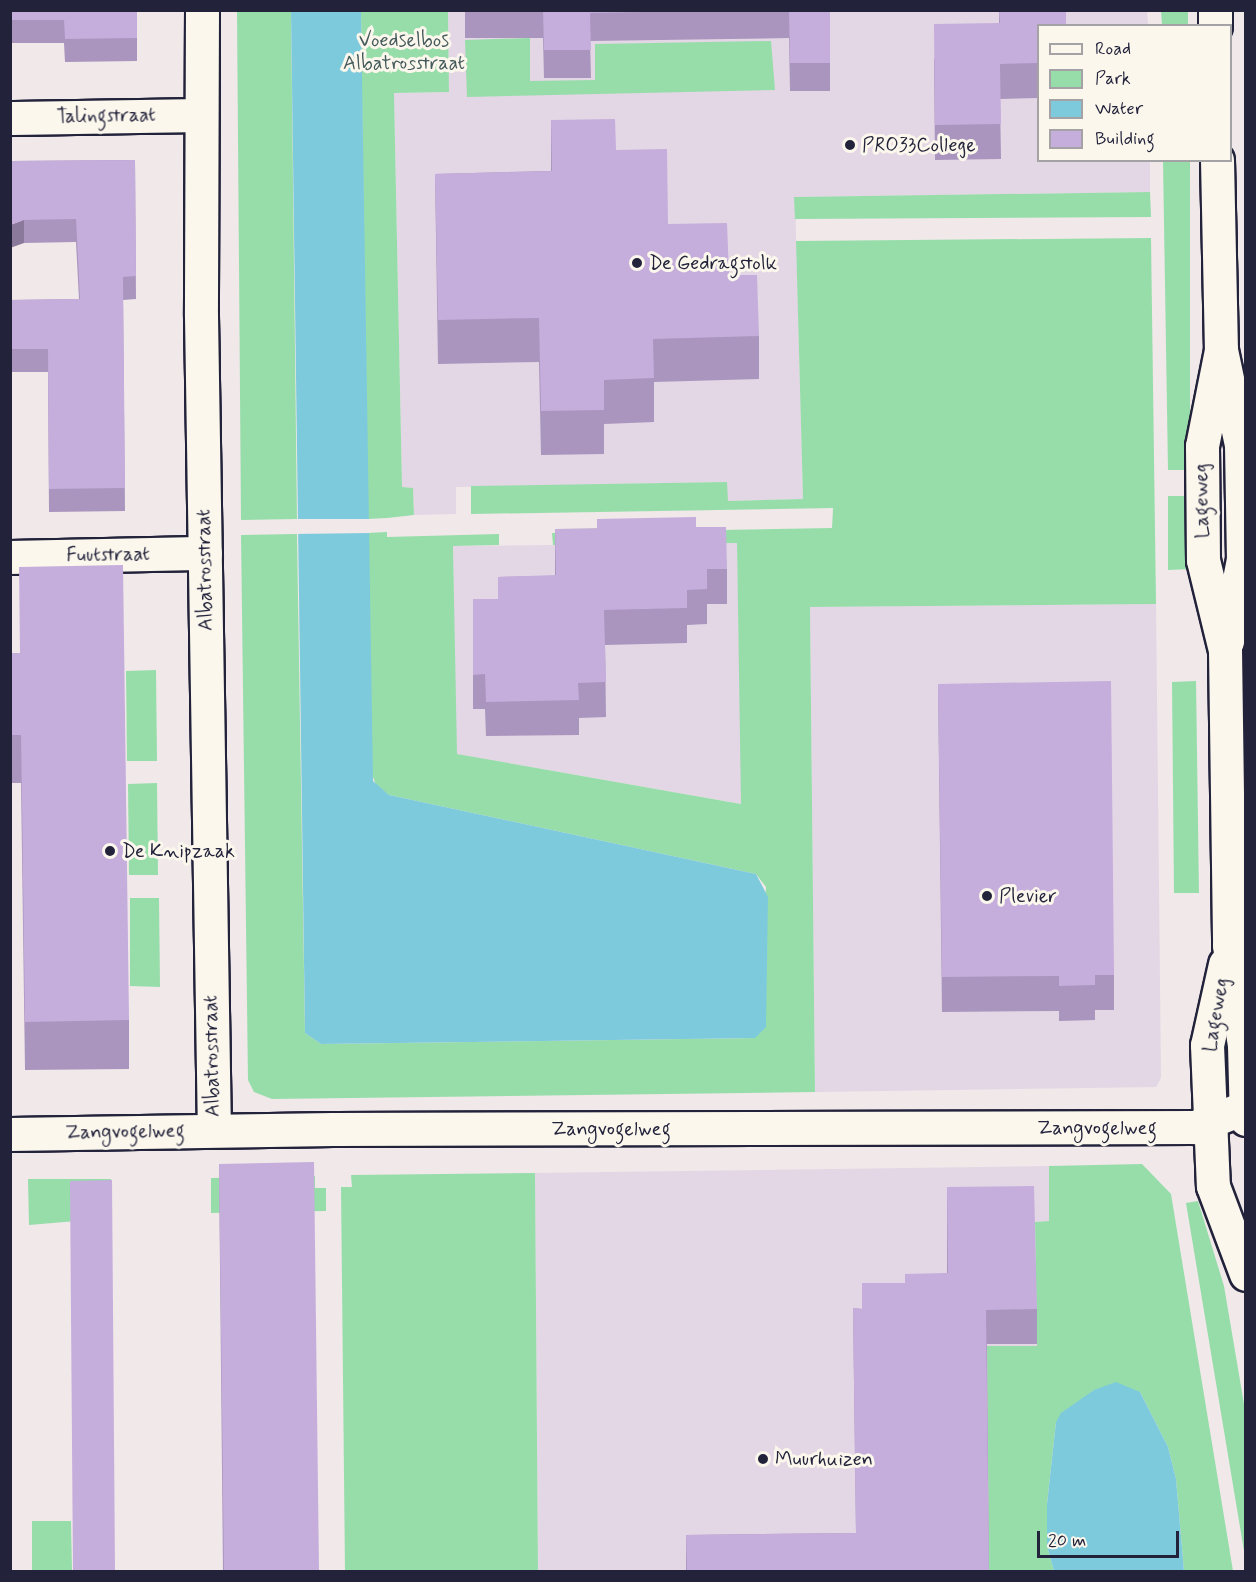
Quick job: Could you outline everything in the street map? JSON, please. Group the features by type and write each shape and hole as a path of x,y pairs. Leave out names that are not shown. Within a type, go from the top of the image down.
{"street":[{"name":"Albatrosstraat","path":"202,10 205,554 214,1130"},
{"name":"Talingstraat","path":"10,118 201,115"},
{"name":"Lageweg","path":"1209,1121 1245,1111 1244,1045 1229,945 1225,650 1244,559 1241,445 1221,350 1217,162"},
{"name":"Fuutstraat","path":"10,557 205,554"},
{"name":"Lageweg","path":"1229,945 1207,1045 1209,1121 1213,1186 1245,1274"},
{"name":"Zangvogelweg","path":"10,1134 214,1130 1166,1128 1195,1127 1209,1121"}],"shaded area":[{"path":"448,11 1147,11 1148,24 1037,24 1037,162 1150,162 1150,192 795,197 803,499 727,501 726,482 456,487 456,514 414,515 413,488 402,487 394,93 449,92"},
{"path":"737,543 742,804 456,754 453,546"},
{"name":"Plevier","path":"1156,604 1161,1078 1156,1087 815,1092 810,607"},
{"name":"Muurhuizen","path":"1049,1166 1049,1221 1035,1222 1037,1346 987,1346 989,1571 538,1571 535,1173"}],"green space":[{"path":"237,11 291,11 297,519 241,520"},
{"name":"Voedselbos Albatrosstraat","path":"361,11 448,11 449,92 394,93 402,487 413,488 414,515 367,519"},
{"path":"1161,11 1188,11 1188,24 1162,24"},
{"path":"530,38 530,81 595,80 595,44 771,41 775,90 467,97 465,40"},
{"path":"1163,162 1190,162 1190,470 1168,470"},
{"path":"1150,192 1151,217 795,219 794,197"},
{"path":"1151,238 1156,604 810,607 815,1092 272,1099 254,1092 248,1080 241,535 297,534 305,1033 321,1044 755,1038 766,887 756,874 389,795 376,785 370,769 367,533 387,532 387,537 499,534 499,545 453,546 457,754 741,804 737,543 553,545 552,533 832,528 833,508 471,514 471,486 727,482 728,501 803,499 796,241"},
{"path":"1168,496 1190,496 1191,569 1168,570"},
{"path":"156,670 157,761 127,761 126,671"},
{"path":"1196,681 1199,893 1174,893 1172,682"},
{"path":"157,783 158,875 129,875 128,784"},
{"path":"130,898 159,898 160,987 130,986"},
{"path":"1142,1164 1171,1194 1233,1571 1184,1571 1176,1479 1168,1447 1140,1392 1094,1390 1056,1422 1047,1504 1047,1546 1054,1571 989,1571 987,1346 1037,1346 1035,1222 1049,1221 1049,1166"},
{"path":"535,1173 538,1571 345,1571 341,1187 352,1187 351,1175"},
{"path":"315,1176 315,1188 326,1188 326,1211 211,1213 211,1178"},
{"path":"28,1179 111,1179 112,1218 29,1225"},
{"path":"1198,1201 1224,1286 1245,1410 1245,1557 1186,1203"},
{"path":"32,1521 71,1521 72,1571 32,1571"}],"water":[{"path":"291,11 361,11 373,781 389,795 756,874 768,897 766,1027 755,1038 321,1044 305,1033"},
{"path":"1116,1382 1140,1392 1168,1447 1176,1479 1184,1571 1054,1571 1047,1546 1047,1504 1056,1422 1061,1413 1094,1390"}],"pier":[{"path":"294,519 370,519 370,533 294,534"}],"building":[{"path":"10,10 137,10 137,38 65,39 64,20 10,20"},
{"path":"543,10 752,10 590,13 591,50 544,50"},
{"path":"789,10 830,10 830,63 790,63"},
{"path":"999,10 1066,10 1066,24 1037,24 1037,63 1000,64 1001,124 935,125 934,24 1000,23"},
{"path":"615,119 616,150 667,149 668,224 727,223 729,275 757,275 759,336 653,339 654,378 604,380 604,410 541,411 539,318 438,320 435,174 552,171 551,120"},
{"path":"135,160 136,276 123,277 125,488 49,489 48,349 10,349 10,300 80,299 76,219 24,220 10,225 10,161"},
{"path":"696,517 696,527 726,527 727,569 707,569 707,589 687,590 687,608 604,610 606,682 578,683 579,700 486,702 485,674 473,675 473,599 498,599 498,577 556,575 555,529 597,529 597,519"},
{"path":"123,565 129,1020 25,1022 21,735 10,735 10,653 20,653 19,567"},
{"path":"1111,681 1114,975 1095,975 1095,985 1059,986 1059,976 942,977 938,684"},
{"path":"314,1162 319,1572 224,1572 219,1164"},
{"path":"112,1180 115,1572 73,1572 70,1181"},
{"path":"1034,1186 1037,1309 986,1310 989,1572 687,1572 686,1535 856,1533 853,1308 862,1309 862,1283 905,1283 905,1274 948,1273 947,1187"}],"place":[{"name":"PRO33College","path":"850,145"},
{"name":"De Gedragstolk","path":"637,263"},
{"name":"De Knipzaak","path":"110,851"},
{"name":"Plevier","path":"987,896"},
{"name":"Muurhuizen","path":"763,1459"}]}
